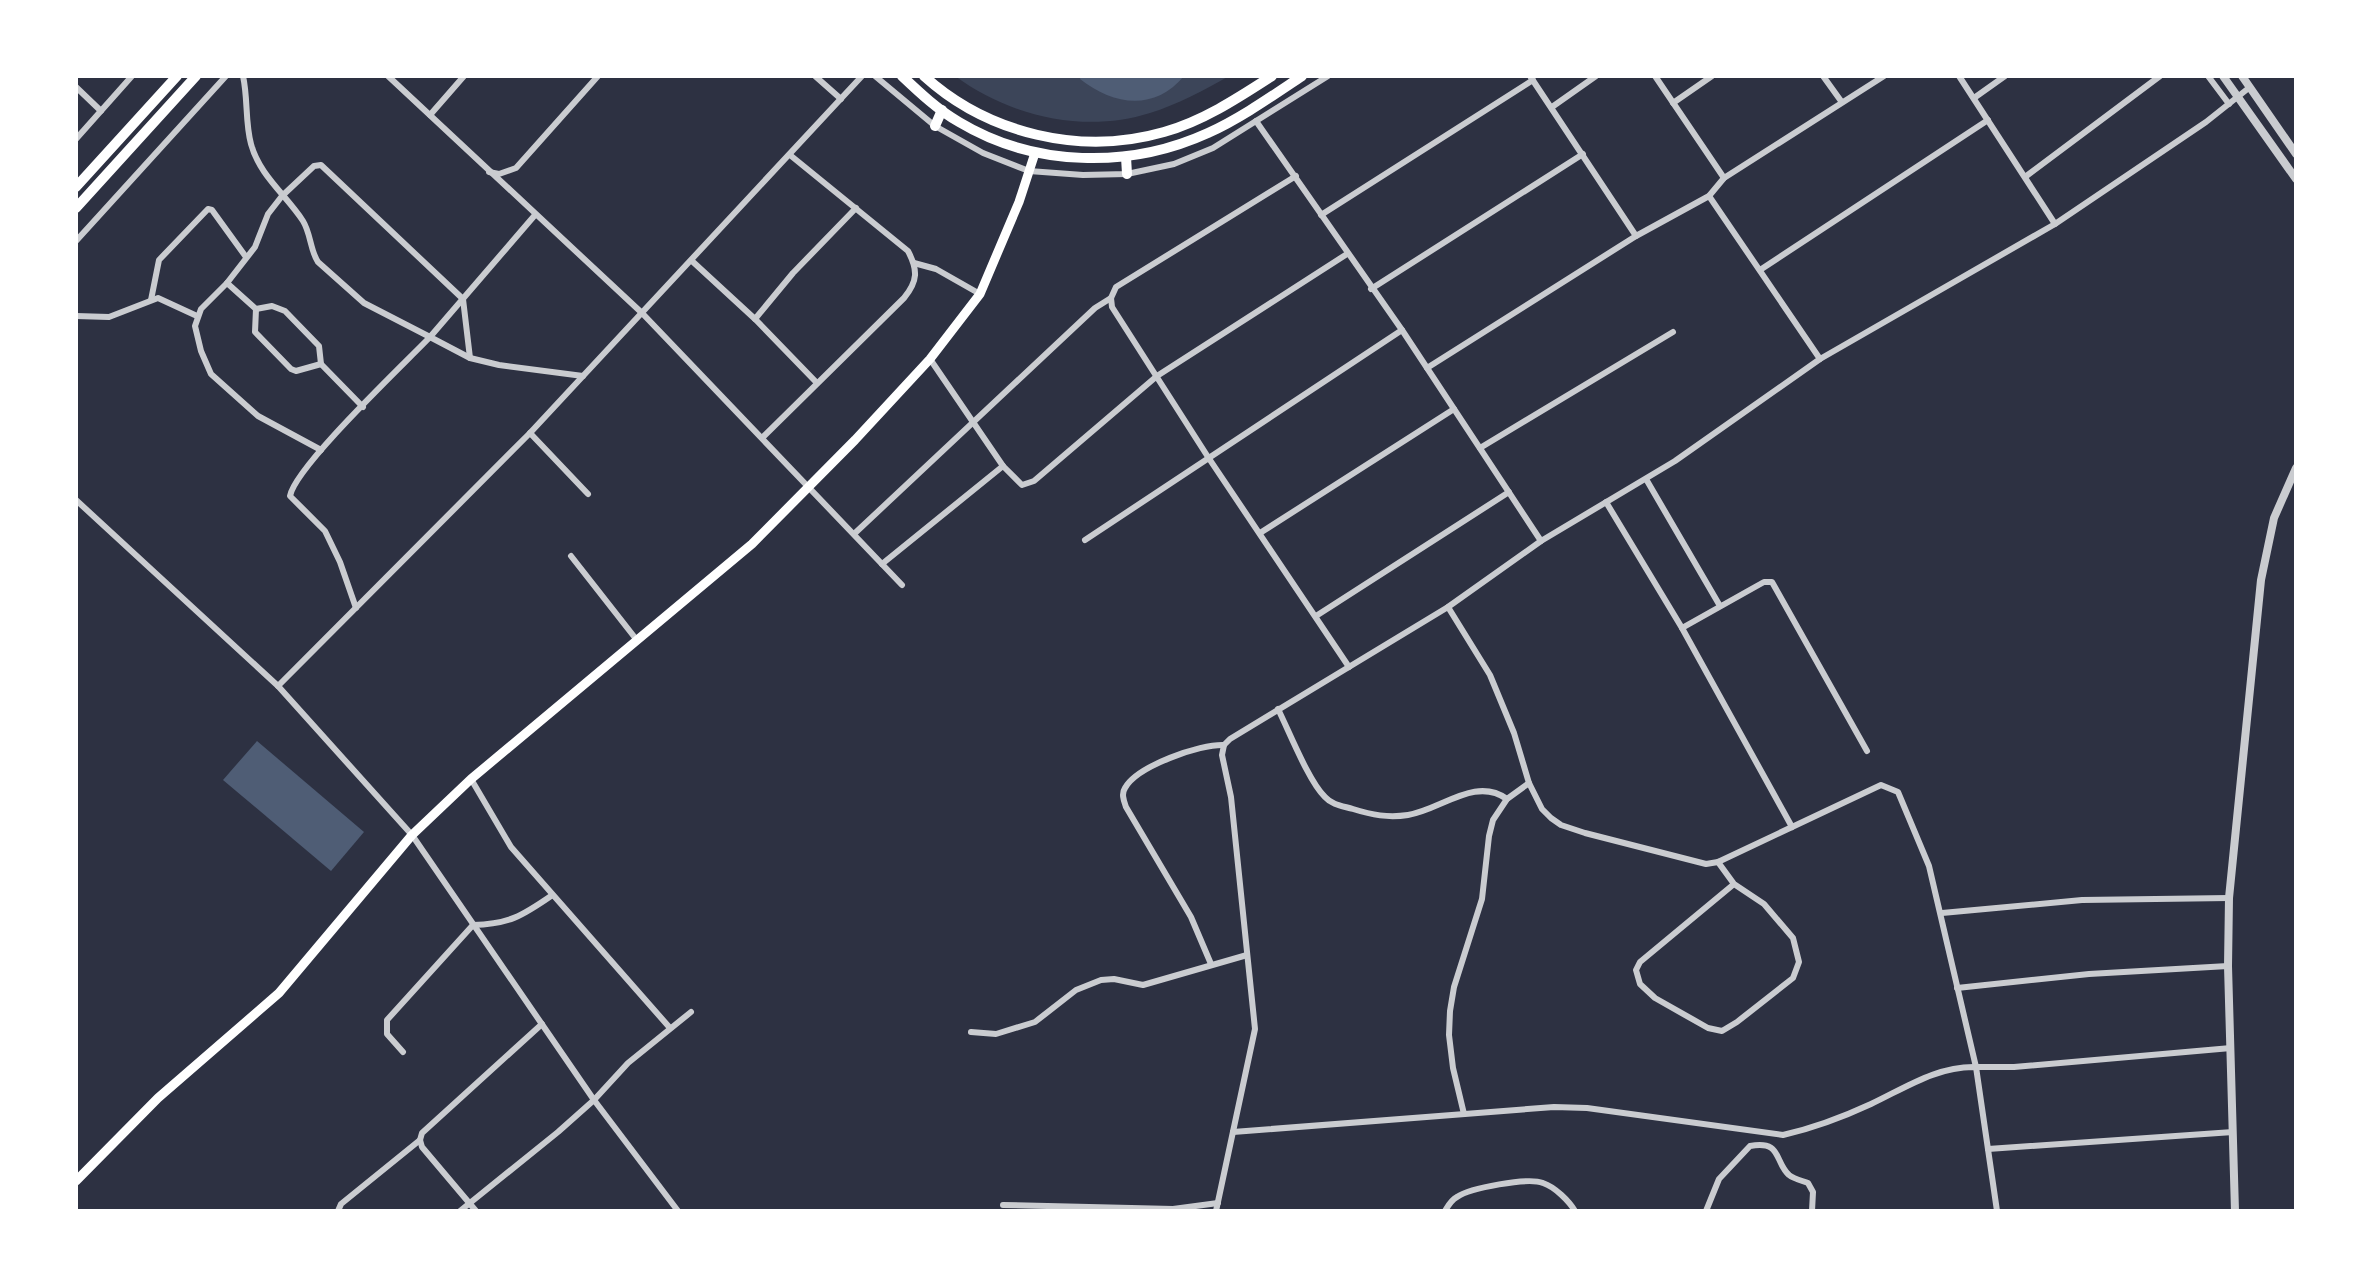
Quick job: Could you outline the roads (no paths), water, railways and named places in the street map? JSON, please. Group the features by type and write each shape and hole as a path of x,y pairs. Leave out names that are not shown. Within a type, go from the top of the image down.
{"main road":[{"path":"76,187 177,76"},
{"path":"76,208 196,76"},
{"path":"902,76 959,122 993,139 1035,153 1084,159 1126,157 1168,148 1209,133 1302,76"},
{"path":"924,76 967,109 999,123 1041,136 1083,142 1123,141 1164,132 1201,118 1272,76"},
{"path":"935,126 942,110"},
{"path":"76,1181 158,1098 279,993 412,835 471,779 752,544 930,359 980,294 1035,153"},
{"path":"1126,157 1127,174"}],"street":[{"path":"76,139 132,76"},
{"path":"76,241 226,76"},
{"path":"243,76 250,143 260,165 305,225 313,255 328,272 364,303 470,358 583,376"},
{"path":"388,76 483,168 642,313 902,585"},
{"path":"430,115 464,76"},
{"path":"483,168 499,174 516,168 598,76"},
{"path":"815,76 841,99"},
{"path":"278,686 530,433 862,76"},
{"path":"875,76 935,126 983,153 1029,171 1127,174 1174,164 1213,148 1328,76"},
{"path":"1552,107 1596,76"},
{"path":"1655,76 1724,178"},
{"path":"1673,103 1712,76"},
{"path":"1823,76 1841,101"},
{"path":"1427,368 1636,236 1709,196 1724,178 1884,76"},
{"path":"1959,76 2055,224"},
{"path":"1974,98 2005,76"},
{"path":"2025,177 2160,76"},
{"path":"2208,76 2229,104"},
{"path":"2223,76 2296,179"},
{"path":"2242,76 2296,154"},
{"path":"1321,215 1531,78 1636,236"},
{"path":"76,87 101,111"},
{"path":"1003,1205 1184,1210 1217,1207 1255,1029 1254,995 1231,797 1222,755 1224,745 1230,739 1448,607 1541,541 1675,461 1820,359 2055,224 2159,155 2250,87"},
{"path":"1760,270 1988,120"},
{"path":"1256,121 1402,330 1541,541"},
{"path":"1371,289 1583,154"},
{"path":"762,438 913,287 916,277 914,263 899,242 790,155"},
{"path":"321,450 258,416 211,374 196,336 197,316 255,247 263,223 282,196 314,166 321,165 463,299 470,358"},
{"path":"1296,176 1116,287 1111,298 1112,307 1208,457 1349,667"},
{"path":"1709,196 1820,359"},
{"path":"755,319 793,273 856,208"},
{"path":"151,300 159,260 208,209 212,210 246,257"},
{"path":"356,608 325,531 290,496 292,487 321,450 430,337 535,215"},
{"path":"930,359 1003,466 1022,485 1034,481 1157,376 1347,254"},
{"path":"692,261 755,319 817,383"},
{"path":"914,263 936,269 980,294"},
{"path":"227,283 256,309"},
{"path":"854,534 1095,308 1111,298"},
{"path":"76,316 109,317 151,300 164,299 197,316"},
{"path":"256,309 272,306 285,311 319,346 321,364 363,407"},
{"path":"256,309 255,332 291,369 296,371 321,364"},
{"path":"1085,540 1402,330"},
{"path":"1480,448 1673,332"},
{"path":"1260,533 1454,409"},
{"path":"530,433 588,494"},
{"path":"882,564 1003,466"},
{"path":"2235,1211 2229,898 2261,580 2274,518 2296,468"},
{"path":"1646,479 1720,606"},
{"path":"1316,616 1509,492"},
{"path":"76,500 278,686 412,835 594,1100 678,1211"},
{"path":"1606,502 1682,628 1792,827"},
{"path":"571,556 636,639"},
{"path":"1682,628 1764,582 1772,582 1867,751"},
{"path":"1448,607 1490,675 1514,733 1529,783 1542,809 1561,825 1696,863 1718,862 1881,785 1891,787 1903,799 1929,866 1942,913 1976,1067 1997,1211"},
{"path":"1278,709 1319,791 1333,804 1379,817 1393,817 1412,815 1483,790 1498,792 1507,799"},
{"path":"1211,964 1191,917 1126,807 1123,796 1125,787 1141,774 1188,749 1224,745"},
{"path":"471,779 511,847 670,1028"},
{"path":"1464,1114 1453,1068 1450,1011 1454,987 1482,899 1493,820 1507,799 1529,783"},
{"path":"1718,862 1734,884 1764,904 1793,938 1799,962 1793,978 1722,1031 1708,1028 1655,998 1640,984 1636,970 1640,962 1734,884"},
{"path":"403,1052 387,1034 387,1020 473,925 497,924 519,918 551,896"},
{"path":"1942,913 2082,900 2229,898"},
{"path":"971,1032 996,1034 1035,1022 1076,990 1101,980 1114,979 1143,985 1247,955"},
{"path":"1957,988 2089,974 2228,966"},
{"path":"460,1211 594,1100 628,1063 691,1012"},
{"path":"338,1211 341,1204 420,1140 428,1127 542,1024"},
{"path":"1233,1132 1554,1107 1587,1108 1783,1135 1811,1129 1927,1076 1964,1067 2014,1067 2231,1048"},
{"path":"1988,1149 2233,1132"},
{"path":"420,1140 427,1154 476,1211"},
{"path":"1706,1211 1725,1172 1755,1145 1764,1145 1776,1152 1790,1176 1808,1183 1813,1192 1812,1211"},
{"path":"1445,1211 1455,1198 1468,1191 1526,1181 1541,1181 1553,1188 1575,1211"}]}
